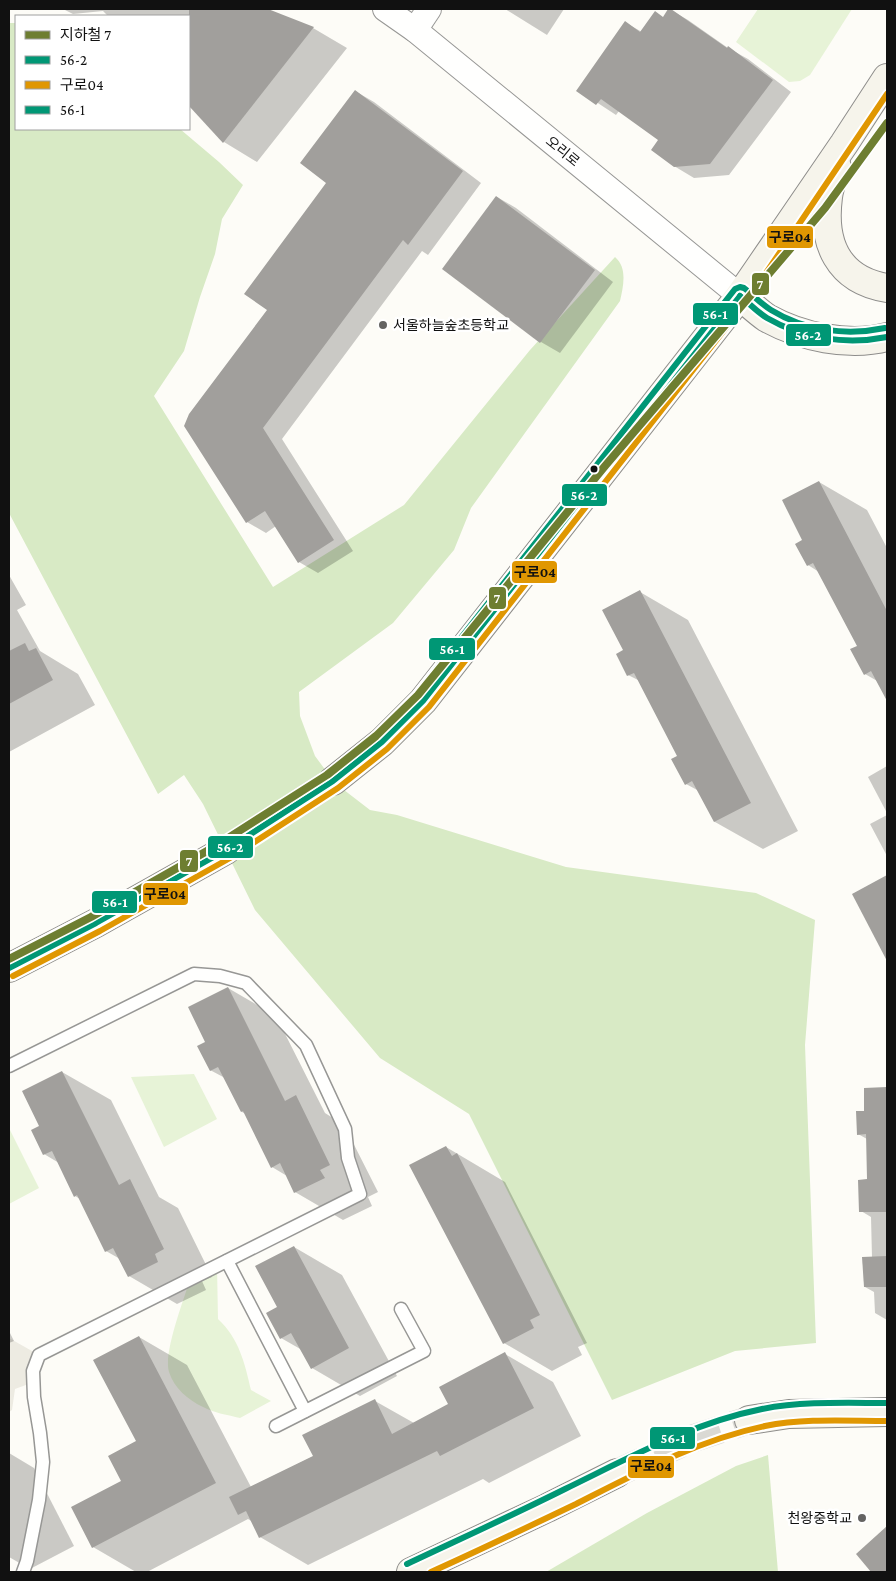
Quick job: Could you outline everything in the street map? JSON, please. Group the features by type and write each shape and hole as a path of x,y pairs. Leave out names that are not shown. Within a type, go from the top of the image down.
{"main road":[{"path":"333,781 382,742 423,701 740,296 887,78"},
{"path":"844,144 828,194 826,217 829,237 838,260 855,278 872,286 887,288"},
{"path":"740,296 766,317 790,329 821,338 851,340 887,336"},
{"path":"9,968 226,850"},
{"path":"749,1420 789,1414 887,1412"},
{"path":"411,1572 617,1473"}],"street":[{"name":"오리로","path":"385,9 415,30 740,296"},
{"path":"415,30 429,9"}],"lane":[{"path":"9,1066 194,974 220,976 246,983 306,1045 344,1129 348,1158 360,1194 39,1355 33,1371 34,1397 43,1462 39,1500 23,1572"},
{"path":"227,1261 305,1411"},
{"path":"276,1426 424,1351 401,1309"}],"green space":[{"path":"758,9 852,9 810,75 800,81 789,82 736,42"},
{"path":"9,23 15,23 15,130 181,130 243,185 222,219 215,254 184,351 154,396 273,587 404,505 530,350 615,257 619,261 624,278 620,301 471,508 454,550 393,623 299,692 300,716 315,756 335,783 370,810 397,815 566,867 756,893 815,920 805,1045 816,1343 735,1351 612,1400 469,1114 380,1058 255,910 203,804 184,775 158,794 9,513"},
{"path":"194,1074 217,1119 164,1147 131,1077"},
{"path":"9,1128 39,1188 9,1204"},
{"path":"217,1266 218,1319 236,1343 251,1390 271,1401 240,1418 212,1411 192,1401 174,1383 169,1372 168,1363 171,1340 190,1279"},
{"path":"768,1455 778,1572 546,1572 647,1513 736,1466"}],"shaded area":[{"path":"9,1338 39,1355 34,1382 15,1389 12,1410 9,1412"}],"building":[{"path":"189,9 268,9 314,27 223,143 190,107"},
{"path":"668,9 671,9 727,48 728,46 773,80 710,164 674,167 651,150 658,140 601,99 596,105 576,91 625,21 640,32 655,11 663,17"},
{"path":"355,90 463,171 408,245 403,240 263,428 334,540 298,563 265,511 246,523 184,426 189,414 267,310 244,294 326,183 300,163"},
{"path":"496,196 595,270 540,343 442,269"},
{"path":"819,481 887,611 887,701 871,671 864,675 850,649 857,646 813,563 807,566 795,544 802,540 782,500"},
{"path":"640,590 751,803 714,822 692,781 685,785 671,759 677,756 634,673 627,676 616,654 623,650 602,610"},
{"path":"25,643 29,651 36,648 53,680 9,704 9,651"},
{"path":"887,875 887,961 852,894"},
{"path":"228,987 285,1101 296,1095 330,1165 320,1170 325,1178 294,1193 280,1163 271,1168 243,1111 241,1112 218,1067 210,1071 197,1046 205,1042 188,1007"},
{"path":"62,1071 119,1185 130,1179 164,1249 155,1254 158,1262 128,1277 113,1248 105,1252 77,1195 74,1197 52,1151 43,1155 31,1130 39,1126 22,1091"},
{"path":"887,1087 887,1212 859,1212 858,1180 867,1179 866,1134 857,1135 856,1111 864,1111 864,1088"},
{"path":"446,1146 452,1156 457,1153 540,1315 530,1320 534,1328 503,1344 409,1165"},
{"path":"294,1246 349,1348 311,1369 291,1333 280,1339 266,1313 277,1307 255,1266"},
{"path":"887,1256 887,1287 864,1287 862,1257"},
{"path":"139,1336 216,1483 92,1548 71,1507 121,1481 108,1456 136,1441 93,1360"},
{"path":"505,1352 534,1408 440,1456 437,1451 259,1538 246,1511 238,1515 229,1497 313,1456 302,1435 375,1399 392,1434 448,1404 439,1387"},
{"path":"887,1526 887,1572 871,1572 856,1554"}],"tunnel":[{"path":"226,850 333,781"},
{"path":"617,1473 691,1439 749,1420"}],"metro line":[{"name":"7","path":"9,959 91,917 214,847 327,775 376,736 418,695 605,466 825,208 887,123"}],"transit line":[{"name":"구로04","path":"13,976 100,931 230,858 338,788 387,749 429,707 747,301 887,94"},
{"name":"56-1","path":"9,958 92,915 221,843 328,774 376,735 416,695 735,289 744,288 771,310 798,323 812,327 856,332 885,328"},
{"name":"56-2","path":"740,296 767,318 795,331 841,340 887,337"},
{"name":"56-2","path":"9,968 96,923 226,850 333,781 382,742 423,701 740,296"},
{"name":"56-1","path":"407,1564 637,1454 711,1423 736,1415 777,1406 824,1403 887,1403"},
{"name":"구로04","path":"431,1572 576,1504 645,1469 692,1449 740,1432 780,1423 826,1420 887,1421"}],"place":[{"name":"서울하늘숲초등학교","path":"383,325"},
{"name":"천왕중학교","path":"862,1518"}]}
